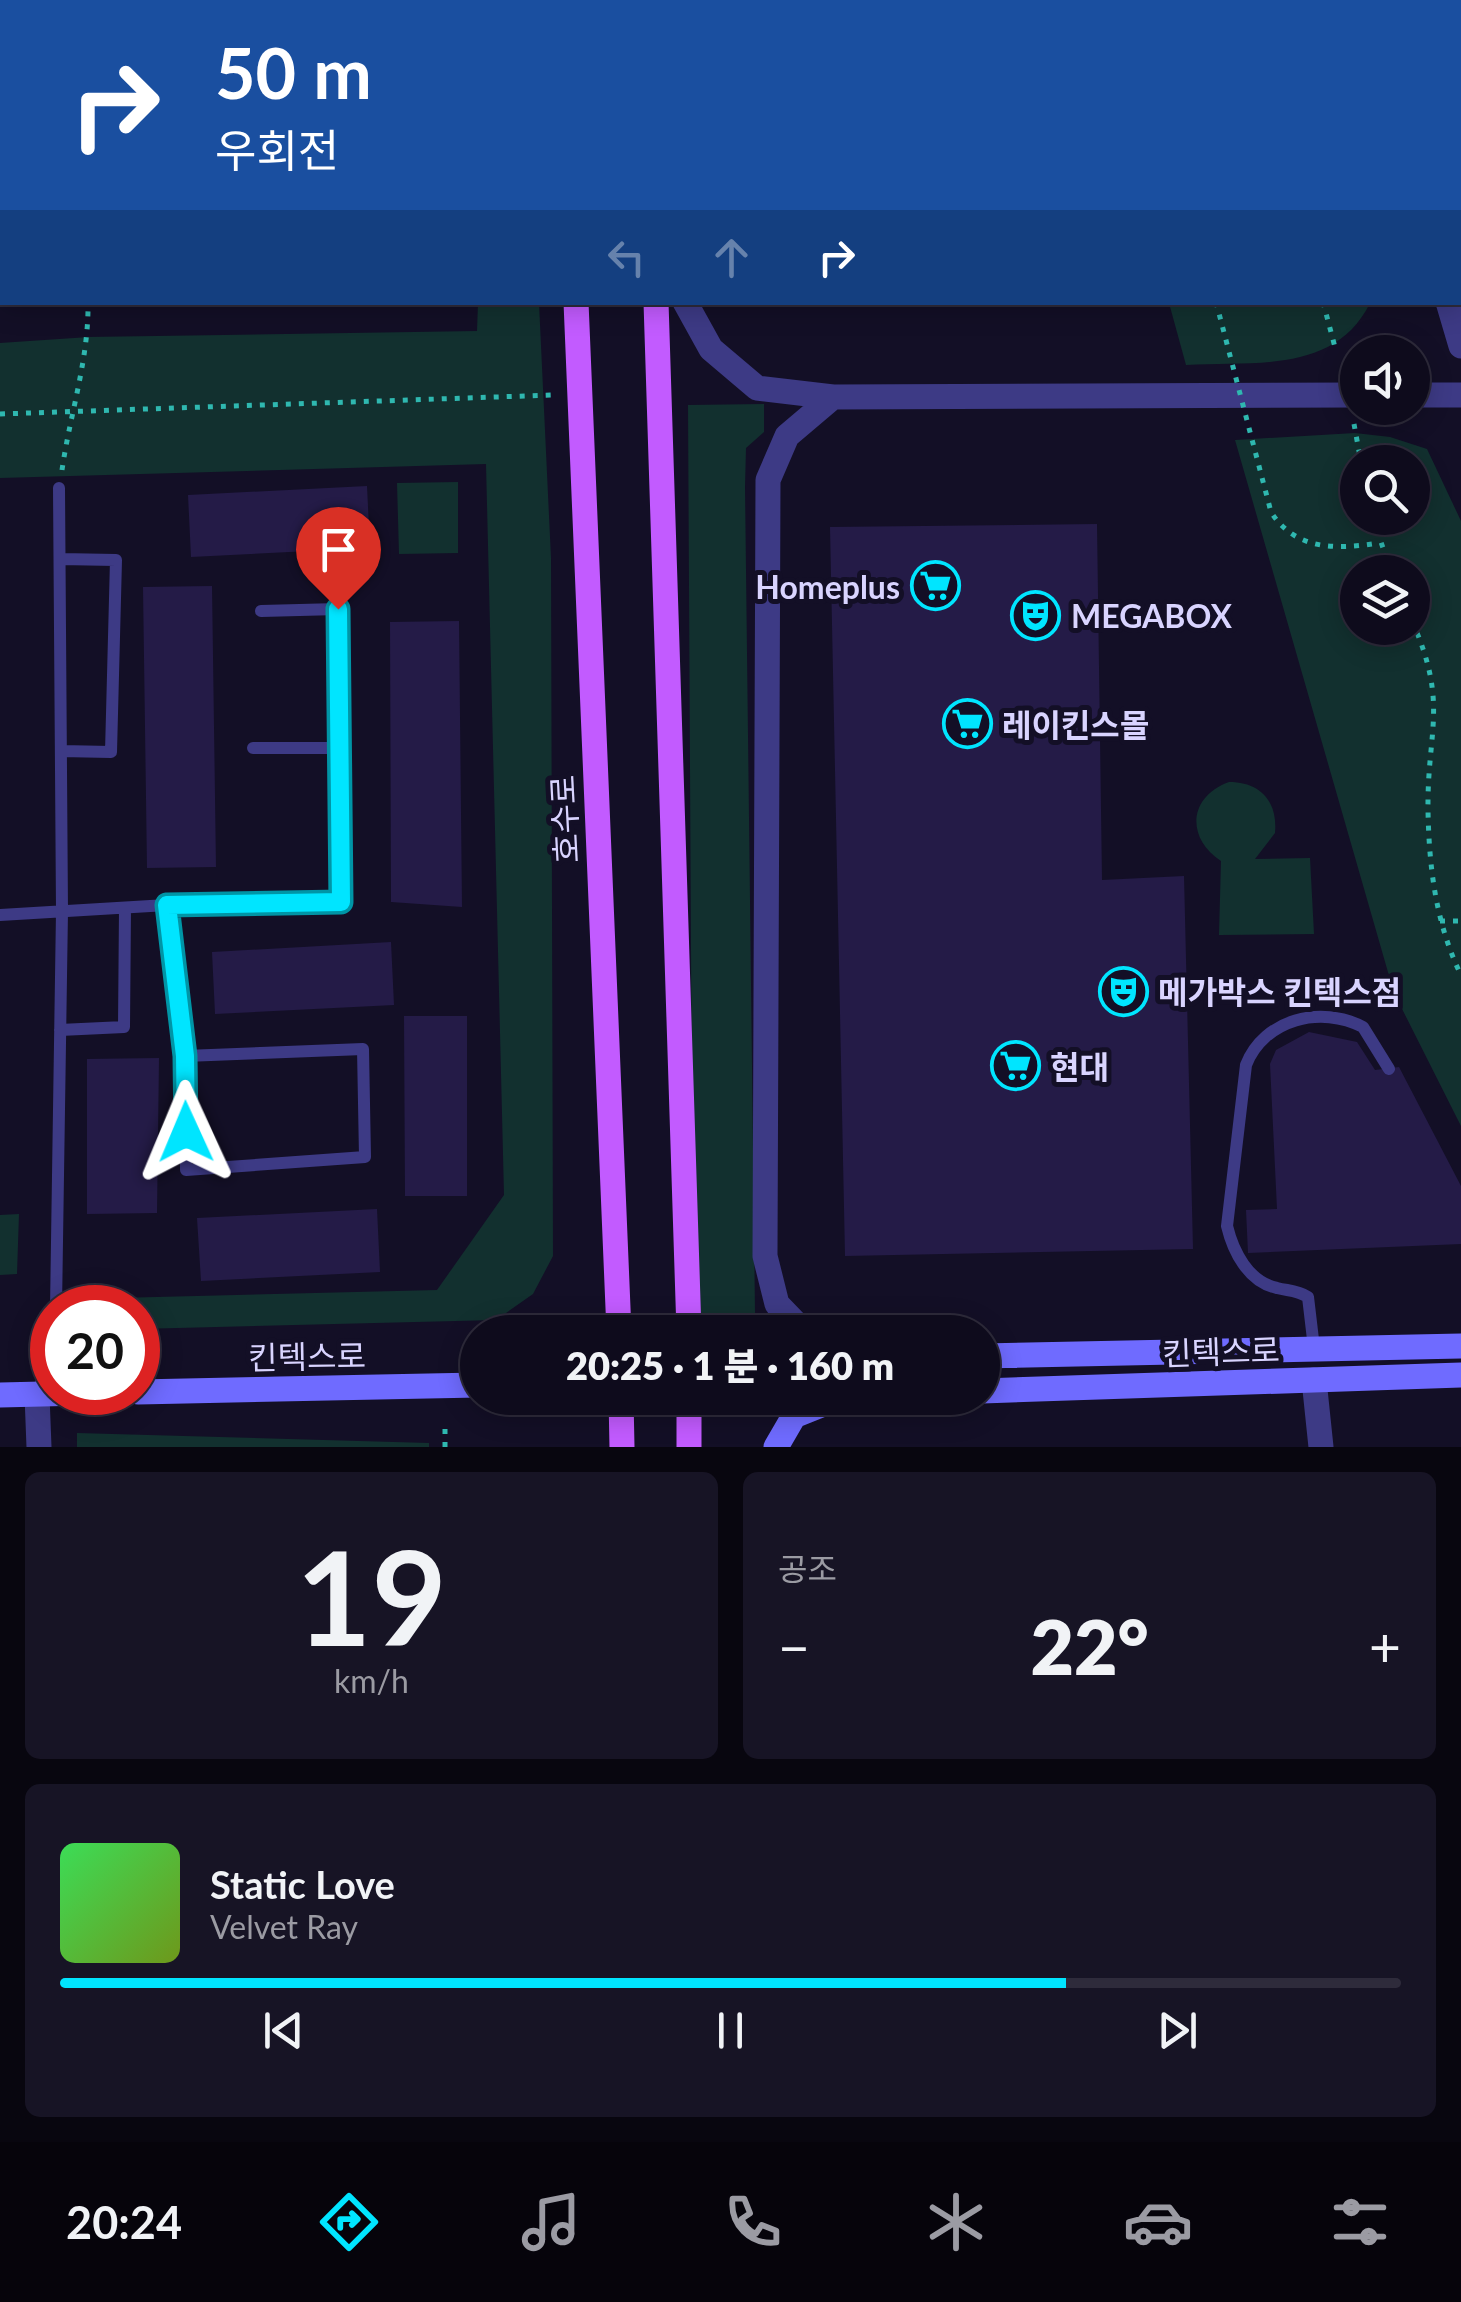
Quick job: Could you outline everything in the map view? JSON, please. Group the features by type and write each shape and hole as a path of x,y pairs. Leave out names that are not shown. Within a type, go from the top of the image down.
{"main road":[{"name":"호수로","path":"576,305 618,1315"},
{"path":"656,305 688,1315"},
{"name":"킨텍스로","path":"1000,1356 1461,1346"},
{"name":"킨텍스로","path":"1000,1390 1461,1375"},
{"name":"킨텍스로","path":"160,1392 460,1385"},
{"path":"0,1396 30,1395"},
{"path":"621,1415 622,1447"},
{"path":"689,1415 689,1447"},
{"path":"776,1447 796,1415"}],"street":[{"path":"687,305 711,349 757,388 833,397 1340,395"},
{"path":"1449,305 1461,346"},
{"path":"1430,395 1461,394"},
{"path":"788,1315 777,1304 766,1256 768,480 787,436 833,397"},
{"path":"1314,1380 1321,1447"},
{"path":"37,1415 38,1447"}],"lane":[{"path":"56,1285 62,912 59,488"},
{"path":"60,559 116,560 112,752 61,751"},
{"path":"0,915 167,905 341,902 338,609 261,611"},
{"path":"253,748 339,748"},
{"path":"167,905 185,1056 186,1170 365,1157 363,1049 185,1056"},
{"path":"60,1030 124,1026 124,908"},
{"path":"1314,1348 1308,1298 1299,1291 1261,1282 1244,1265 1230,1239 1227,1226 1246,1065 1270,1030 1303,1018 1331,1018 1363,1027 1389,1068"}],"path":[{"path":"59,488 70,411 89,337 88,305"},
{"path":"1217,305 1271,512 1281,528 1292,539 1316,543 1356,547 1378,543"},
{"path":"1324,305 1336,351"},
{"path":"0,414 558,395"},
{"path":"1376,535 1383,555"},
{"path":"1423,645 1430,661 1436,710 1428,808 1440,921 1461,976"},
{"path":"1440,921 1461,921"},
{"path":"445,1447 446,1428"}],"green space":[{"path":"478,305 539,305 551,558 553,1256 533,1294 503,1315 460,1315 460,1321 160,1328 160,1297 437,1290 504,1195 486,464 0,478 0,343 89,337 477,331"},
{"path":"1170,305 1369,305 1355,326 1336,342 1314,353 1265,362 1186,365"},
{"path":"764,404 764,432 746,448 745,487 755,1313 693,1313 688,405"},
{"path":"1355,433 1415,445 1340,445 1340,535 1430,535 1430,455 1461,521 1461,1126 1394,993 1235,440"},
{"path":"458,482 458,553 399,554 397,483"},
{"path":"1229,782 1250,785 1270,803 1275,833 1255,859 1310,858 1314,934 1219,935 1221,861 1202,841 1196,819 1206,797"},
{"path":"19,1214 17,1274 0,1275 0,1215"},
{"path":"77,1433 429,1443 429,1447 77,1447"}],"building":[{"path":"367,486 370,548 191,557 188,495"},
{"path":"1097,524 1102,880 1184,876 1193,1249 845,1256 830,527"},
{"path":"212,586 216,867 147,868 143,587"},
{"path":"459,621 462,907 391,902 390,622"},
{"path":"391,942 394,1005 215,1014 212,952"},
{"path":"404,1016 467,1016 467,1196 405,1196"},
{"path":"1309,1032 1357,1042 1375,1070 1399,1067 1461,1186 1461,1244 1248,1253 1246,1210 1277,1209 1270,1064 1276,1050"},
{"path":"159,1058 157,1213 87,1214 87,1059"},
{"path":"377,1209 380,1272 201,1281 197,1218"}],"place":[{"name":"Homeplus","path":"935,586"},
{"name":"MEGABOX","path":"1036,615"},
{"name":"레이킨스몰","path":"967,724"},
{"name":"메가박스 킨텍스점","path":"1123,991"},
{"name":"현대","path":"1015,1066"}],"route":[{"path":"186,1132 185,1056 167,905 341,902 338,609"}]}
